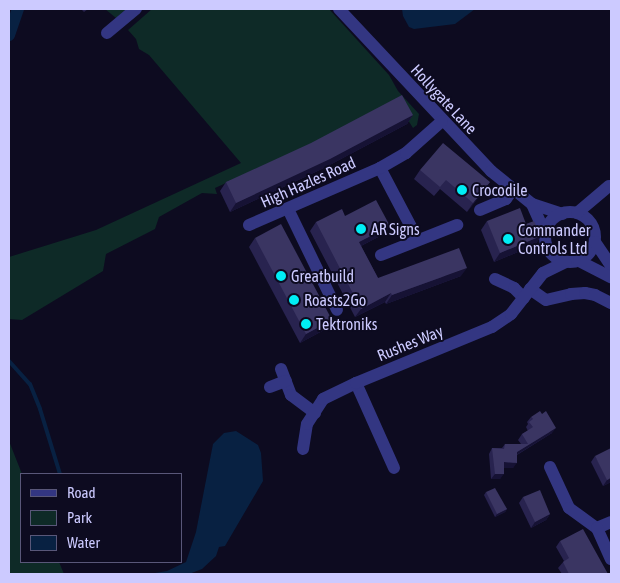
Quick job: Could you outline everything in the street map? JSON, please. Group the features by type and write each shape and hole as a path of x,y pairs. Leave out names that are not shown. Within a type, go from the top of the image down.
{"street":[{"path":"107,33 136,9"},
{"name":"Hollygate Lane","path":"339,9 442,121 491,171 532,204 562,214 577,213"},
{"name":"High Hazles Road","path":"248,225 380,168 406,153 442,121"},
{"name":"High Hazles Road","path":"380,168 418,240"},
{"path":"480,210 506,199 513,189"},
{"path":"592,226 605,190 577,213 586,218 592,226 595,242 611,266"},
{"name":"Hollygate Lane","path":"532,204 545,233 548,249"},
{"path":"288,209 337,310"},
{"path":"545,233 551,221 562,214"},
{"path":"381,255 457,225"},
{"path":"543,273 589,253 595,242"},
{"path":"548,249 554,257 572,261 611,277"},
{"path":"543,273 548,249"},
{"name":"Rushes Way","path":"303,449 307,424 323,399 356,383 492,327 512,314 543,273"},
{"path":"495,279 527,294 546,300 571,294 585,294 595,295 611,304"},
{"path":"270,387 284,375 291,395 315,413"},
{"path":"356,383 394,468"},
{"path":"550,467 569,508 597,528 611,559"},
{"path":"597,528 611,522"}],"green space":[{"path":"105,9 127,9 116,18"},
{"path":"152,9 329,9 389,75 398,91 419,114 417,125 413,128 396,101 301,149 215,188 217,194 202,193 159,217 155,229 106,254 103,271 22,320 9,319 9,257 96,230 241,163 149,55 139,49 136,39 128,30"},
{"path":"9,441 22,473 20,473 20,563 59,563 64,574 9,574"}],"water":[{"path":"402,9 475,9 455,24 414,29 409,27 403,16"},
{"path":"236,431 258,445 261,453 263,481 225,546 219,547 216,556 202,569 189,574 149,574 167,571 186,562 196,532 213,444 224,433"}],"building":[{"path":"402,95 413,115 330,159 236,203 226,182 311,143"},
{"path":"443,143 490,182 473,203 446,180 440,187 420,170"},
{"path":"376,200 390,226 359,242 378,278 459,248 467,268 392,295 391,293 361,309 316,222 342,209 345,216"},
{"name":"Commander Controls Ltd","path":"520,208 526,224 534,221 541,236 500,253 487,221"},
{"path":"281,224 332,320 306,334 255,238"},
{"path":"540,411 542,414 546,411 556,428 517,452 517,463 504,462 504,474 495,474 492,448 504,449 505,444 528,444 522,434 533,427 529,422 533,419 531,417"},
{"path":"611,448 611,478 607,480 595,456"},
{"path":"495,488 507,509 497,514 486,492"},
{"path":"540,490 550,514 535,522 523,497"},
{"path":"583,529 608,574 569,574 563,562 569,558 560,541"}],"waterway":[{"path":"9,35 18,9"},
{"path":"9,361 30,384 40,409 60,473"}],"place":[{"name":"Crocodile","path":"462,190"},
{"name":"AR Signs","path":"361,229"},
{"name":"Commander Controls Ltd","path":"508,239"},
{"name":"Greatbuild","path":"281,276"},
{"name":"Roasts2Go","path":"294,300"},
{"name":"Tektroniks","path":"306,324"}]}
